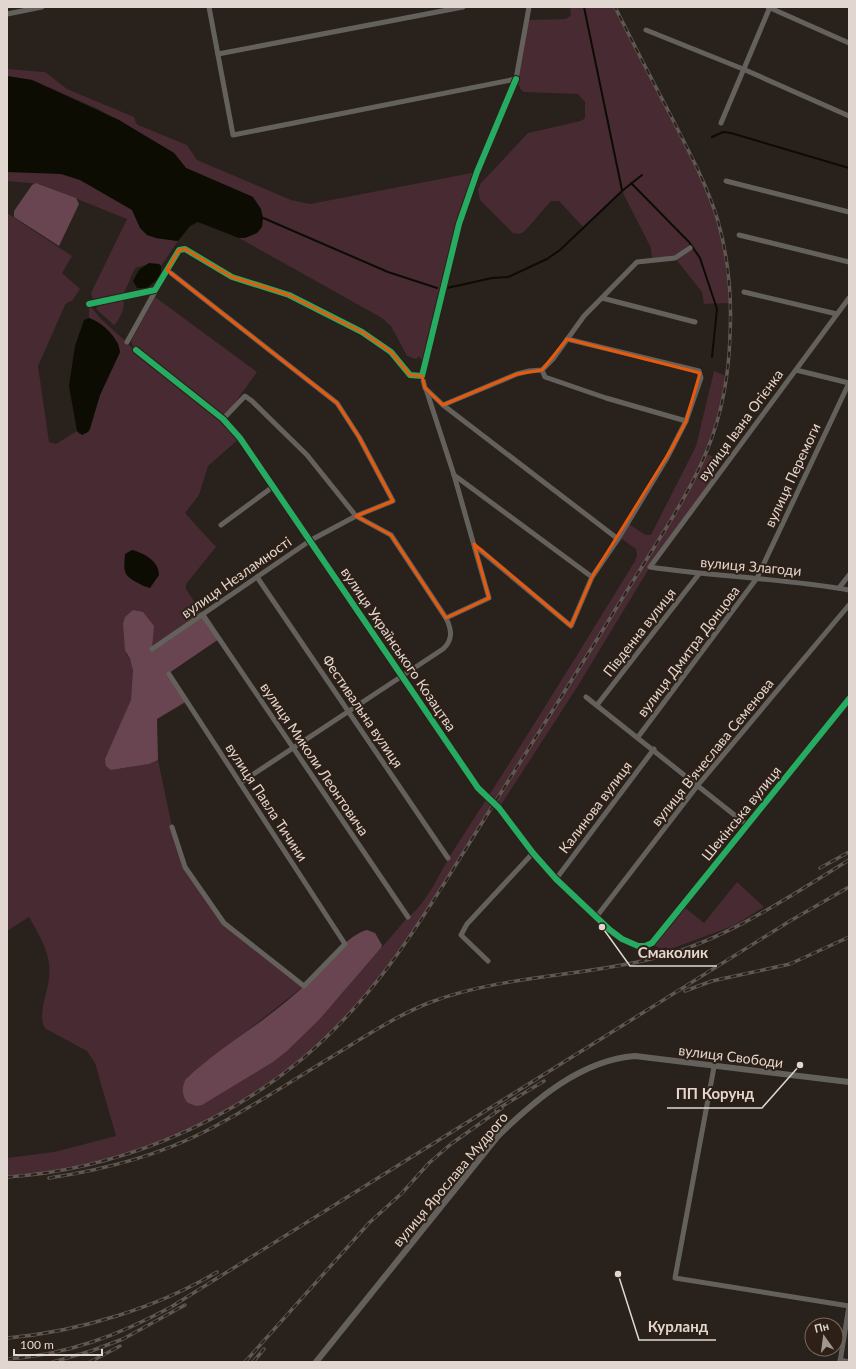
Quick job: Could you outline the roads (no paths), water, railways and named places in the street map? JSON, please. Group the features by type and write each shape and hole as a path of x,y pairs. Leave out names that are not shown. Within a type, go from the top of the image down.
{"street":[{"path":"7,14 42,7"},
{"path":"209,7 233,135 516,79"},
{"path":"218,54 462,7"},
{"path":"446,618 489,598 454,475 422,376 459,224 477,172 516,79 523,48 529,7"},
{"path":"721,123 769,7 849,43"},
{"path":"646,30 849,116"},
{"path":"726,181 849,212"},
{"path":"740,234 849,262"},
{"path":"443,405 518,374 542,370 553,359 584,316 637,262 675,258 690,248"},
{"path":"127,342 179,250 185,249 232,276 289,295 362,332 391,352 410,375 422,376"},
{"name":"вулиця Незламності","path":"152,649 311,540 356,516 393,502 360,437 337,403 167,270"},
{"path":"90,304 150,292 158,287"},
{"path":"744,292 837,314"},
{"path":"602,298 695,322"},
{"name":"вулиця Івана Огієнка","path":"650,568 849,298"},
{"path":"475,548 480,550 571,626 592,577 618,539 686,421 700,378 699,371 567,339"},
{"name":"вулиця Українського Козацтва","path":"136,350 223,419 240,438 311,540 478,788 499,808 533,853 556,879 622,939 638,946 645,946 652,943"},
{"path":"542,370 545,376 606,398 686,421"},
{"path":"796,370 849,383"},
{"name":"вулиця Перемоги","path":"757,578 849,383"},
{"path":"425,388 443,405 618,539"},
{"path":"223,419 244,396 252,400 307,455 356,516 391,535 446,618 451,632 448,644 240,783"},
{"path":"454,475 592,577"},
{"path":"221,525 274,486"},
{"name":"вулиця Злагоди","path":"650,568 699,574 757,578 849,590"},
{"name":"Південна вулиця","path":"597,705 699,574"},
{"path":"839,588 849,575"},
{"name":"Фестивальна вулиця","path":"257,577 448,858"},
{"name":"вулиця Дмитра Донцова","path":"638,738 757,578"},
{"name":"вулиця В'ячеслава Семенова","path":"596,916 698,785 849,605"},
{"name":"вулиця Миколи Леонтовича","path":"203,615 408,917"},
{"name":"вулиця Павла Тичини","path":"169,674 345,944 304,986 224,923 186,867 172,828"},
{"path":"586,697 747,825"},
{"name":"Шекінська вулиця","path":"652,943 849,698"},
{"name":"Калинова вулиця","path":"556,879 654,750"},
{"path":"488,962 462,935 467,924 533,853"},
{"name":"вулиця Свободи","path":"635,1056 714,1067 849,1082"},
{"name":"вулиця Ярослава Мудрого","path":"316,1362 498,1136 520,1115 566,1080 619,1057 635,1056"},
{"path":"714,1067 675,1278 849,1306 840,1361 849,1362"}],"waterway":[{"path":"584,7 622,190"},
{"path":"712,137 723,132 731,133 849,168"},
{"path":"447,288 492,278 508,277 547,259 560,250 622,191 642,175"},
{"path":"631,183 689,242 700,258 717,309 712,357"},
{"path":"261,217 388,272 437,288"}],"railway":[{"path":"7,1177 47,1173 86,1165 125,1155 164,1141 201,1124 236,1105 270,1083 302,1059 328,1035 374,984 395,958 414,930 578,671 679,506 695,477 713,435 721,407 726,378 729,349 730,307 724,249 714,207 703,180 615,7"},
{"path":"820,868 849,852"},
{"path":"49,1178 108,1167 167,1149 185,1141 220,1124 251,1106 391,1021 431,1002 486,986 627,964 655,958 681,950 731,929 779,903 849,860"},
{"path":"7,1359 51,1353 92,1342 112,1335 171,1307 790,921 849,887"},
{"path":"685,991 712,981 790,964 849,937"},
{"path":"496,1110 544,1081"},
{"path":"245,1362 369,1223 402,1193 429,1163 451,1144 502,1108"},
{"path":"7,1338 61,1330 116,1316 169,1297 217,1272"},
{"path":"53,1362 91,1351 123,1339 185,1305"},
{"path":"90,1362 120,1346"},
{"path":"253,1362 264,1349"}],"place":[{"name":"Смаколик","path":"602,927"},
{"name":"ПП Корунд","path":"800,1065"},
{"name":"Курланд","path":"618,1274"}]}
